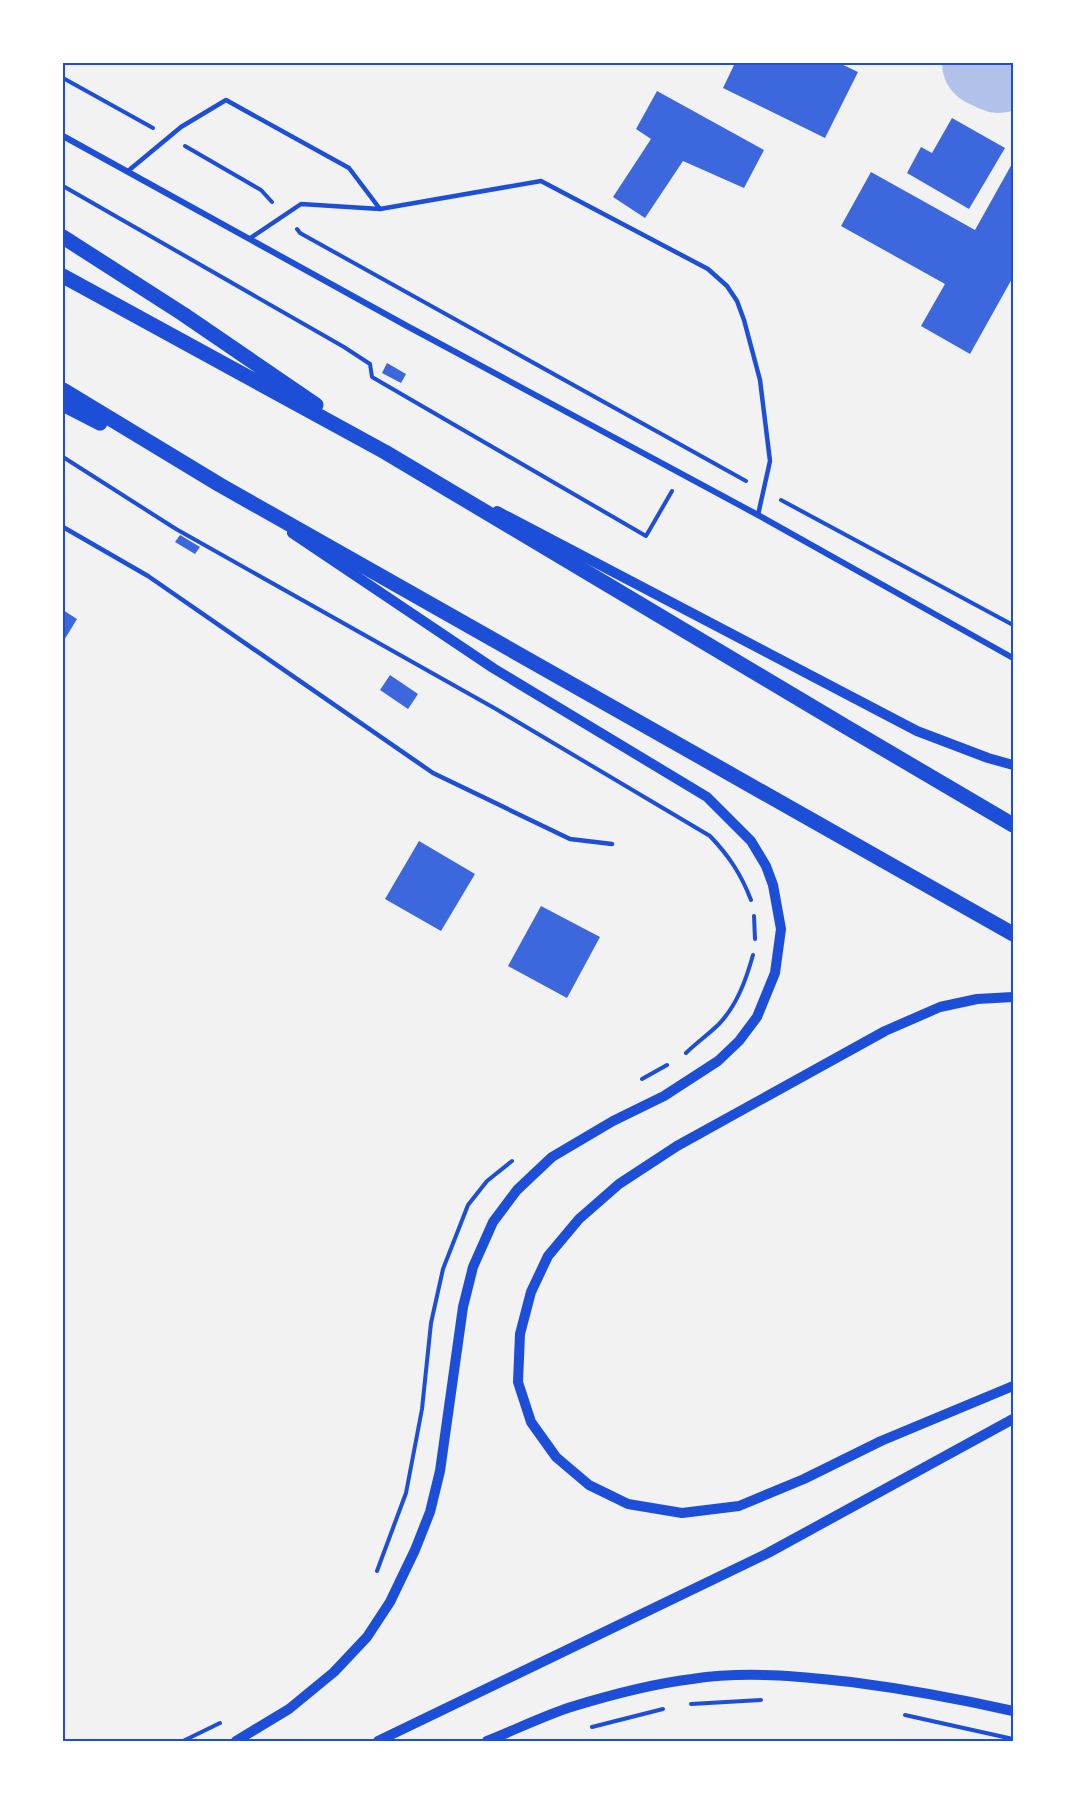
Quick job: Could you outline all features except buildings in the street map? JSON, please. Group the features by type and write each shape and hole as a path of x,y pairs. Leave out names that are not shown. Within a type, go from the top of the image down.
{"main road":[{"path":"63,237 183,314 385,452"},
{"path":"63,276 385,452 1013,825"},
{"path":"63,390 220,485 1013,934"},
{"path":"63,404 220,485"}],"street":[{"path":"63,136 758,515 1013,658"},
{"path":"385,452 917,731 1013,765"},
{"path":"220,485 493,668 707,797 751,840 766,866 773,885 781,929 775,973 757,1017 739,1041 718,1061 664,1096 613,1121 552,1157 517,1190 493,1222 473,1267 463,1307 440,1471 430,1512 390,1602 367,1637 334,1672 289,1709 236,1741"},
{"path":"1013,997 977,999 940,1007 885,1031 677,1146 619,1184 579,1219 548,1256 531,1292 520,1334 518,1382 531,1422 556,1457 589,1485 628,1504 682,1513 739,1506 804,1479 880,1441 1013,1386"},
{"path":"378,1741 768,1553 1013,1419"},
{"path":"487,1741 570,1707 625,1692 691,1679 727,1675 762,1674 807,1677 899,1688 1013,1711"}],"lane":[{"path":"128,171 182,127 226,100 349,168 380,209"},
{"path":"249,239 301,204 380,209 541,181 708,269 727,286 737,301 760,381 770,461 758,515"},
{"path":"63,527 148,576 433,773 570,838 612,844"}],"path":[{"path":"63,78 261,190 300,232 693,453 1013,625"},
{"path":"63,186 344,347 370,364 372,377 646,536 693,453"},
{"path":"63,457 176,529 496,709 710,836 739,871 752,904"},
{"path":"679,1058 717,1026 735,1003 748,971 755,945 753,915"},
{"path":"638,1082 673,1062"},
{"path":"374,1578 406,1493 422,1409 431,1323 442,1269 468,1205 487,1181 516,1157"},
{"path":"690,1704 768,1700"},
{"path":"586,1728 667,1708"},
{"path":"902,1714 1013,1739"},
{"path":"183,1741 221,1723"}],"taxiway":[{"path":"986,63 999,69 1001,63"}]}
